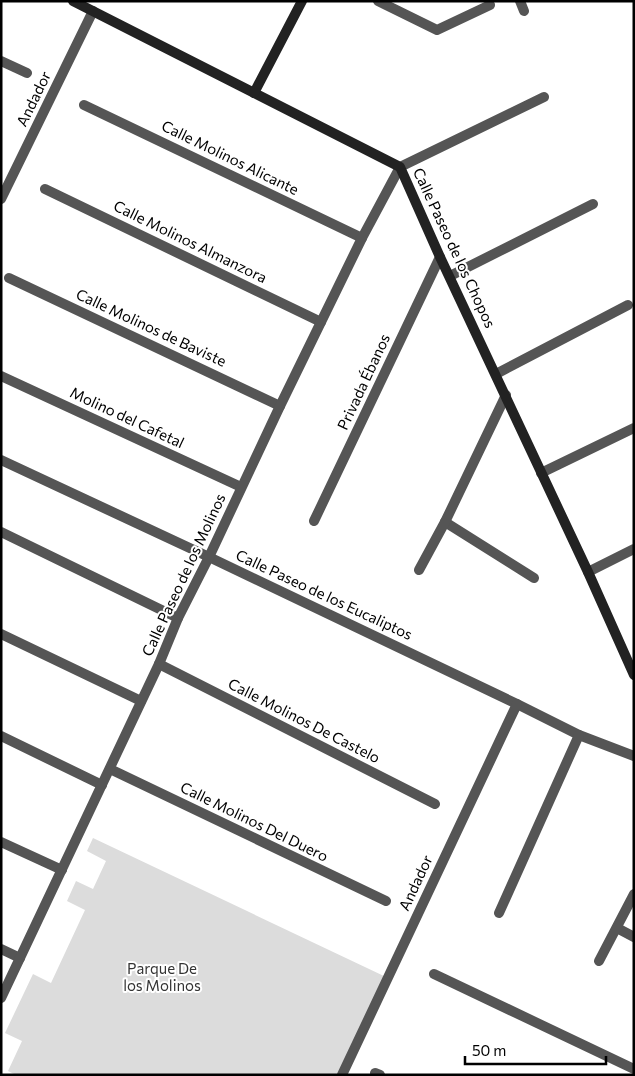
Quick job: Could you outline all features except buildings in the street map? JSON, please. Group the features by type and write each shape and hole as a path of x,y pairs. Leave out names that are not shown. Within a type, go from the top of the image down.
{"main road":[{"name":"Calle Paseo de los Chopos","path":"73,1 400,167 634,675"},
{"path":"254,93 302,1"}],"street":[{"path":"378,1 437,30 490,5"},
{"name":"Andador","path":"1,199 93,11"},
{"path":"1,61 27,73"},
{"path":"400,167 544,97"},
{"name":"Calle Molinos Alicante","path":"84,105 362,238"},
{"name":"Calle Paseo de los Molinos","path":"1,998 159,664 178,618 362,238 400,167"},
{"name":"Calle Molinos Almanzora","path":"45,189 321,322"},
{"path":"450,276 593,204"},
{"name":"Privada Ébanos","path":"314,521 440,257"},
{"name":"Calle Molinos de Baviste","path":"9,278 280,406"},
{"path":"496,374 628,305"},
{"name":"Molino del Cafetal","path":"1,376 241,487"},
{"path":"419,570 445,522 506,395"},
{"path":"541,473 634,428"},
{"name":"Calle Paseo de los Eucaliptos","path":"1,460 209,557 578,735 634,756"},
{"path":"445,522 534,578"},
{"path":"1,532 178,618"},
{"path":"588,572 634,549"},
{"path":"1,634 141,701"},
{"name":"Calle Molinos De Castelo","path":"159,664 436,804"},
{"name":"Andador","path":"342,1075 517,704"},
{"path":"498,913 578,735"},
{"path":"1,736 102,785"},
{"name":"Calle Molinos Del Duero","path":"110,769 386,901"},
{"path":"1,842 62,870"},
{"path":"599,961 634,894"},
{"path":"617,928 634,937"},
{"path":"1,950 20,958"},
{"path":"434,974 634,1070"}],"green space":[{"name":"Parque De los Molinos","path":"93,838 386,977 341,1075 16,1075 8,1071 22,1041 5,1033 33,974 51,983 85,910 67,901 76,881 93,889 106,861 87,851"}]}
